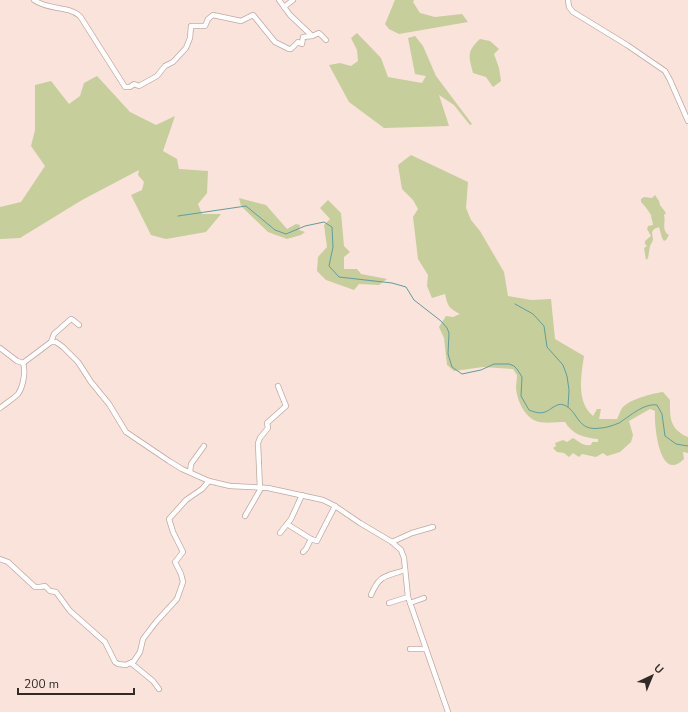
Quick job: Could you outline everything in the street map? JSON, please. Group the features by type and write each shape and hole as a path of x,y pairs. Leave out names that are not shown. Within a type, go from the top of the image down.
{"street":[{"path":"34,0 52,8 72,10 80,16 125,87 130,87 134,84 139,86 157,76 166,66 173,62 187,46 190,38 191,26 205,26 208,19 213,15 242,21 253,15 275,42 289,50 298,42 302,44 304,37 312,36 318,32 326,40"},
{"path":"279,0 290,15 312,36"},
{"path":"284,7 293,0"},
{"path":"568,0 569,7 573,12 627,45 665,71 688,121"},
{"path":"23,363 51,342 54,334 71,319 79,326"},
{"path":"51,342 56,342 63,347 78,362 91,382 109,404 126,432 169,461 209,481 235,487 260,487 323,500 392,542 403,554 408,597 448,712"},
{"path":"0,348 23,363"},
{"path":"0,408 15,397 19,391 24,371 23,363"},
{"path":"245,516 259,494 259,440 268,428 267,423 286,406 278,386"},
{"path":"190,472 191,464 204,446"},
{"path":"0,559 8,562 35,587 45,586 50,591 56,592 70,611 105,642 116,663 124,665 131,663 140,652 143,639 177,599 183,584 181,574 175,562 183,552 172,532 169,519 186,500 202,489 209,481"},
{"path":"280,533 294,514 302,495"},
{"path":"288,524 311,539 317,540 335,506"},
{"path":"392,542 412,533 433,527"},
{"path":"302,552 306,549 311,539"},
{"path":"371,595 376,583 381,578 405,570"},
{"path":"389,603 408,597"},
{"path":"410,603 424,598"},
{"path":"410,649 426,649"},
{"path":"131,663 153,681 159,689"}],"green space":[{"path":"395,0 414,0 413,2 420,13 435,17 462,14 468,22 399,34 389,29 385,24"},
{"path":"357,33 381,58 388,77 422,83 426,76 415,74 408,38 415,36 423,46 436,76 472,124 470,125 454,105 439,95 449,126 384,128 349,102 329,65 340,63 351,66 358,61 357,50 351,38"},
{"path":"480,39 490,41 499,49 494,54 499,68 501,81 493,87 486,77 473,73 470,62 472,47"},
{"path":"97,76 130,112 156,125 175,116 163,151 177,159 179,169 208,171 207,193 198,204 202,214 221,214 206,232 166,239 151,235 131,195 142,190 144,182 138,175 139,170 82,200 20,238 0,239 0,207 21,202 45,166 31,146 35,130 35,85 51,81 69,104 80,96 84,83"},
{"path":"411,155 468,182 466,208 471,220 480,231 504,272 508,296 531,300 551,299 555,339 584,356 581,380 582,396 584,403 593,416 597,409 601,409 599,419 617,419 622,408 626,404 642,397 663,392 670,400 670,412 674,426 682,434 688,437 688,453 683,452 684,459 676,465 669,464 664,458 657,438 655,411 650,409 629,421 633,435 631,442 620,452 607,456 603,453 596,457 582,454 579,457 573,453 569,457 564,453 557,452 553,448 556,446 555,443 563,440 567,442 573,438 583,444 591,445 592,442 598,442 598,439 579,435 571,430 565,422 550,423 532,419 525,412 518,398 516,388 517,375 513,369 483,367 454,371 447,365 444,338 439,327 446,316 453,317 460,314 450,307 445,294 432,298 427,286 428,275 418,259 413,217 418,209 413,200 402,189 398,165"},
{"path":"655,195 666,213 664,215 664,229 669,235 664,241 659,227 654,229 652,232 653,240 650,246 648,258 646,260 644,248 647,246 645,241 651,236 647,229 648,226 653,224 651,215 641,202 641,199 644,197 652,198"},
{"path":"239,198 266,205 287,229 296,224 300,225 299,230 305,232 301,235 287,239 268,232 241,206"},
{"path":"328,200 341,213 344,246 350,252 344,257 344,269 357,269 361,274 387,279 379,285 359,284 354,290 326,280 317,271 318,257 327,247 324,225 330,219 320,208"}],"waterway":[{"path":"178,216 246,206 275,230 286,234 305,226 324,222 332,227 333,247 329,266 339,277 392,283 406,287 414,300 441,321 447,328 449,333 448,354 452,367 462,374 481,370 494,364 509,364 514,366 522,377 521,396 529,410 543,413 556,405 561,404 569,408 582,424 593,428 605,428 615,425 642,408 657,405 662,414 665,436 676,444 688,446"},
{"path":"515,304 533,314 544,326 547,347 563,365 567,376 569,390 568,407"}]}
